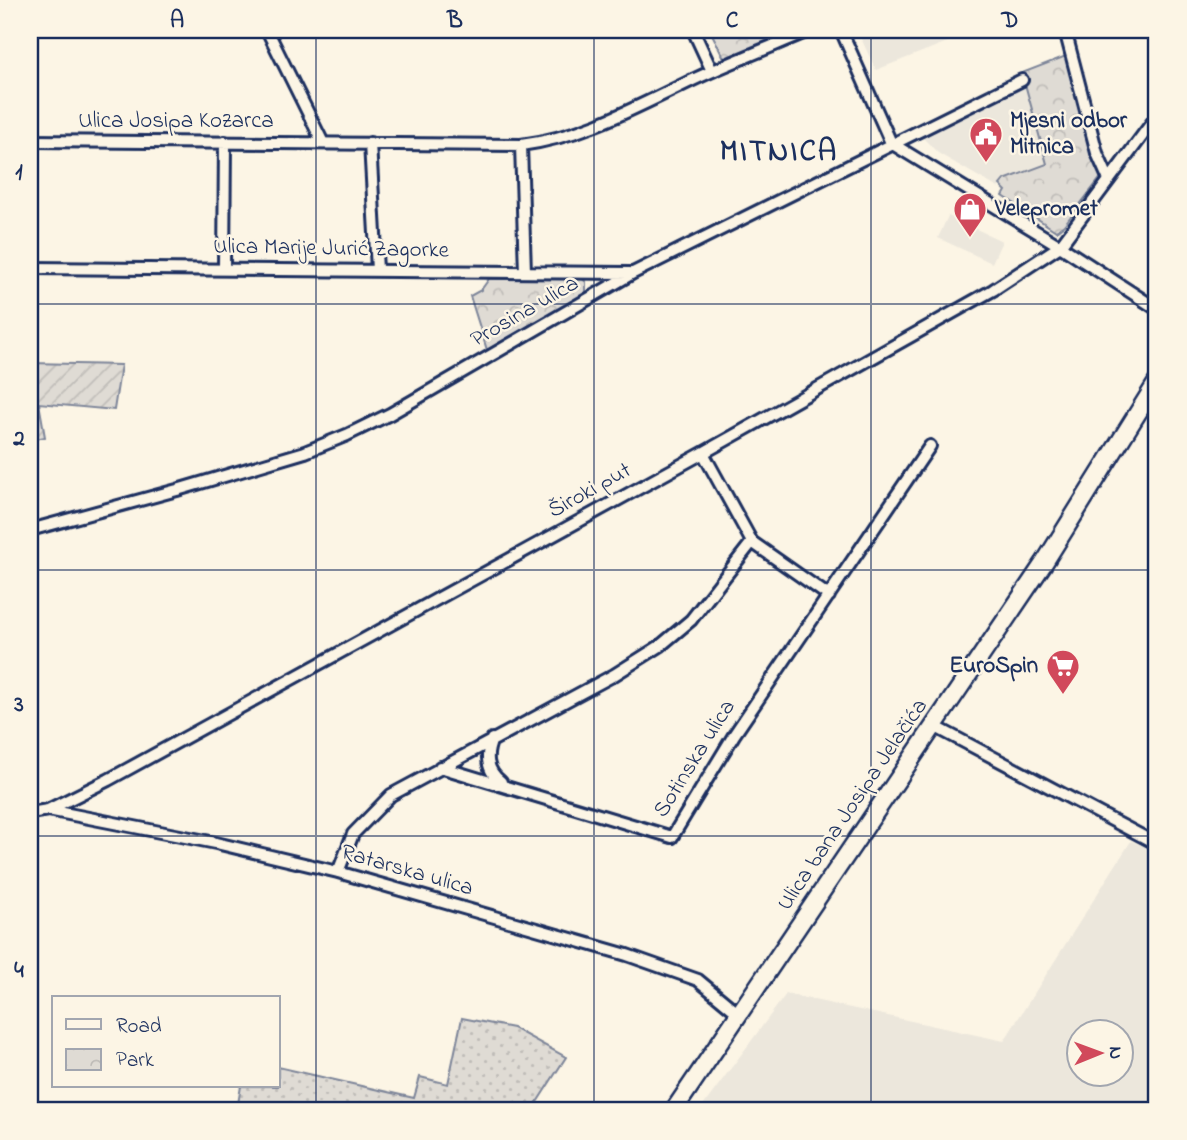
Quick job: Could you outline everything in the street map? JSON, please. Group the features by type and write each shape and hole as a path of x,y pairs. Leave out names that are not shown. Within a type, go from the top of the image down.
{"main road":[{"name":"Ulica bana Josipa Jelačića","path":"674,1110 1044,563 1157,382"}],"street":[{"name":"Ulica Josipa Kozarca","path":"267,30 323,143"},
{"path":"693,30 712,71"},
{"name":"Ulica Josipa Kozarca","path":"30,141 521,145 553,141 597,125 712,71 811,30"},
{"path":"841,30 891,143 1157,309"},
{"path":"1065,30 1097,153 1109,180"},
{"name":"Prosina ulica","path":"30,530 305,452 347,435 401,408 633,273 1022,80"},
{"path":"1060,246 1157,116"},
{"path":"224,268 225,142"},
{"path":"370,143 377,270"},
{"path":"521,145 525,272"},
{"name":"Široki put","path":"30,813 48,810 703,453 993,290 1060,246"},
{"name":"Ulica Marije Jurić Zagorke","path":"30,268 633,273"},
{"name":"Sotinska ulica","path":"440,767 672,836 734,735 930,446"},
{"path":"703,453 752,542 829,596"},
{"path":"338,872 353,834 391,795 492,738 614,675 676,635 720,586 752,542"},
{"path":"934,726 1157,844"},
{"path":"492,738 486,761 491,771 506,785"},
{"name":"Ratarska ulica","path":"48,810 338,872 673,969 698,980 739,1014"}],"shaded area":[{"path":"857,30 978,30 876,70"},
{"path":"1026,87 1047,164 1004,180 998,188 938,153 921,136"},
{"name":"Velepromet","path":"948,216 1002,241 992,263 938,238"},
{"path":"1131,841 1157,852 1157,1110 700,1110 786,994 1004,1041"}],"green space":[{"path":"710,30 798,30 725,60"},
{"path":"1066,56 1102,176 1064,225 1056,231 1003,196 1006,191 1000,185 1004,180 1047,164 1022,73"},
{"path":"581,278 586,282 586,293 487,350 470,296 481,290 489,279"},
{"path":"30,363 121,365 114,410 39,403 45,437 30,440"},
{"path":"462,1018 513,1028 566,1057 532,1110 237,1110 241,1088 280,1088 280,1067 414,1098 420,1077 448,1084"}],"place":[{"name":"Mjesni odbor Mitnica","path":"986,164"},
{"name":"Velepromet","path":"970,239"},
{"name":"EuroSpin","path":"1063,696"}],"district":[{"name":"MITNICA","path":"779,153"}]}
